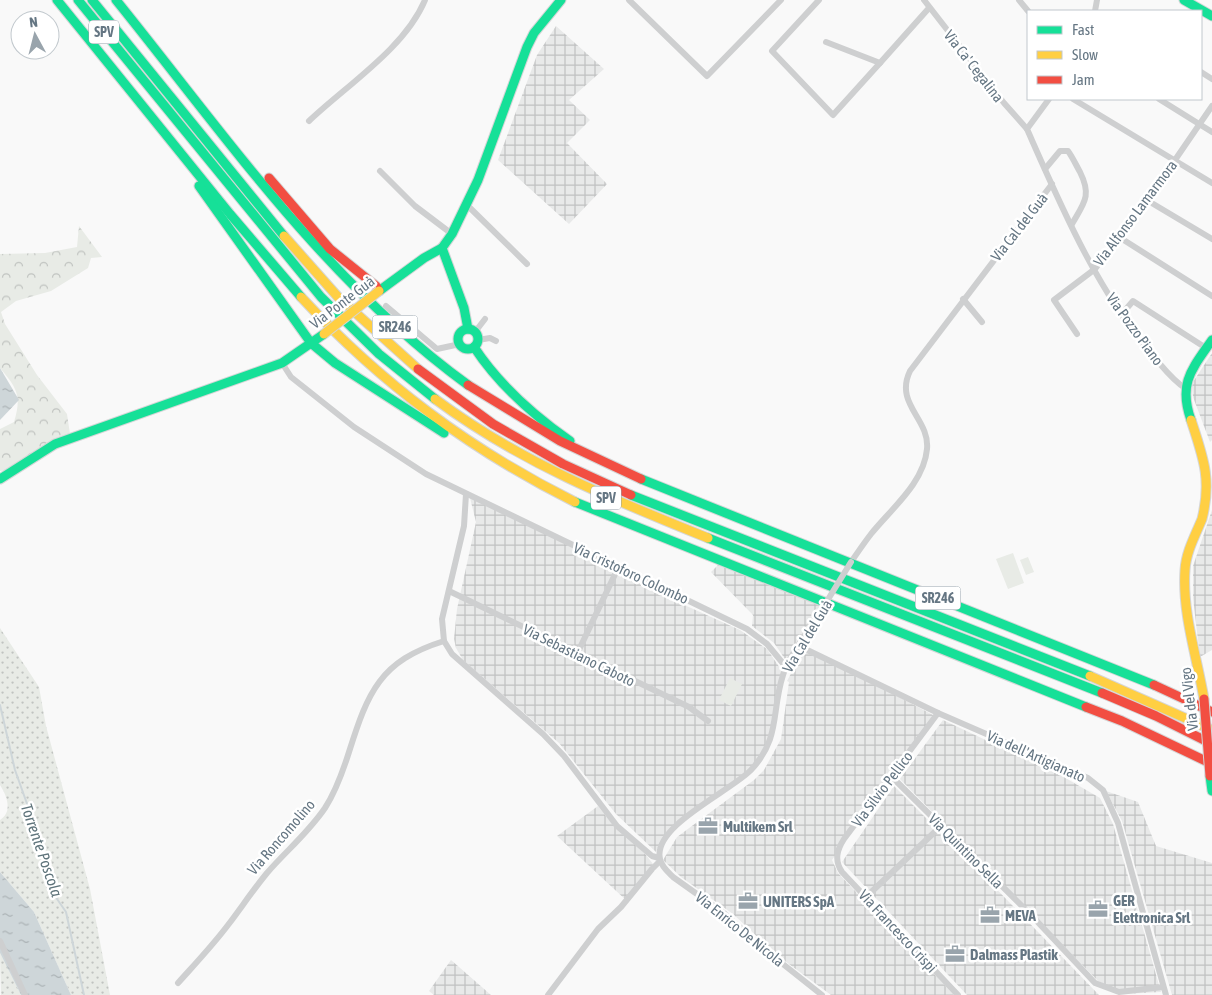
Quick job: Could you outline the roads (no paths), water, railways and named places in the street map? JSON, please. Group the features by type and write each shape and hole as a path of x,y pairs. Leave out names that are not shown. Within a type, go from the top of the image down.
{"main road":[{"path":"57,0 298,294 365,362 460,436 499,461 567,498"},
{"name":"SPV","path":"78,0 288,260 327,304 399,371 480,431 540,466 600,495 1094,690 1156,716 1212,744"},
{"name":"SPV","path":"92,0 294,249 338,297 409,362 494,424 563,464 626,493 1118,687 1212,730"},
{"name":"SR246","path":"116,0 334,268 372,306 423,351 456,377 524,422 590,457 663,489 1116,669 1212,712"},
{"name":"Via Ponte Guà","path":"0,479 55,444 282,363 324,334 424,258 442,248 452,234 478,180 527,47 534,33 561,0"},
{"path":"1184,0 1202,10"},
{"path":"189,89 222,123 330,249 376,286 379,291"},
{"path":"151,117 311,343 334,363 376,391 496,465 535,486 649,533 1114,718 1212,764"},
{"path":"442,248 474,337 494,374 525,405 562,435 663,489"},
{"path":"460,334 474,337 468,349 460,344 460,334"},
{"path":"1211,490 1205,456 1185,400 1185,388 1190,374 1212,340"},
{"name":"Via del Vigo","path":"1211,490 1191,544 1185,571 1186,595 1204,699 1212,791"}],"street":[{"path":"309,121 404,36 418,15 425,0"},
{"path":"629,0 707,76 781,0"},
{"path":"819,0 772,52 833,115 930,8"},
{"name":"Via Ca' Cegalina","path":"924,0 1004,103 1027,129"},
{"path":"1019,0 1027,11"},
{"path":"826,42 880,63"},
{"path":"1027,129 1048,100"},
{"path":"1075,100 1212,183"},
{"path":"1161,100 1212,132"},
{"name":"Via Alfonso Lamarmora","path":"1078,334 1054,300 1095,269 1212,106"},
{"name":"Via Cal del Guà","path":"548,995 598,929 621,907 660,860 660,846 666,835 695,811 750,771 767,750 773,734 778,692 786,667 851,562 870,535 904,495 922,465 927,450 926,436 906,395 907,377 917,359 1052,184 1027,129"},
{"path":"1045,169 1060,151 1068,151 1073,158 1087,192 1085,202 1072,224"},
{"path":"380,171 415,206 452,234"},
{"name":"Via Pozzo Piano","path":"1052,184 1095,269 1121,315 1176,383 1185,388"},
{"path":"1145,199 1212,239"},
{"path":"467,205 526,264"},
{"path":"1119,237 1212,296"},
{"path":"963,298 982,322"},
{"path":"1121,315 1133,301 1206,348"},
{"path":"386,306 437,349 460,344"},
{"path":"485,318 474,337 490,338 496,341"},
{"name":"Via Cristoforo Colombo","path":"282,363 291,377 354,427 426,474 746,628 767,644 786,667"},
{"path":"466,494 464,526 442,619 444,641 452,654 464,667 554,745 618,826 652,856 660,860"},
{"path":"577,654 618,568"},
{"name":"Via Sebastiano Caboto","path":"449,591 689,707 708,721"},
{"name":"Via Roncomolino","path":"178,983 229,925 267,873 308,831 326,807 342,773 358,723 367,702 388,670 397,662 421,648 444,641"},
{"name":"Via dell'Artigianato","path":"799,646 938,713 1088,778 1103,790 1118,823 1166,995"},
{"name":"Via Silvio Pellico","path":"839,867 837,859 840,847 938,713"},
{"name":"Via Quintino Sella","path":"892,777 940,827 1032,916 1095,983 1119,992 1163,987"},
{"path":"866,897 940,827"},
{"name":"Via Enrico De Nicola","path":"660,860 673,877 725,914 764,949 822,995"},
{"name":"Via Francesco Crispi","path":"839,867 958,995"},
{"path":"0,941 25,995"}],"water":[{"path":"0,368 19,400 0,420"},
{"path":"0,872 34,912 71,995 21,995 0,953"}],"waterway":[{"name":"Torrente Poscola","path":"0,705 15,770 36,829 55,896 66,912 84,995"}],"place":[{"name":"Multikem Srl","path":"708,826"},
{"name":"UNITERS SpA","path":"748,901"},
{"name":"GER Elettronica Srl","path":"1098,909"},
{"name":"MEVA","path":"990,915"},
{"name":"Dalmass Plastik","path":"955,954"}]}
